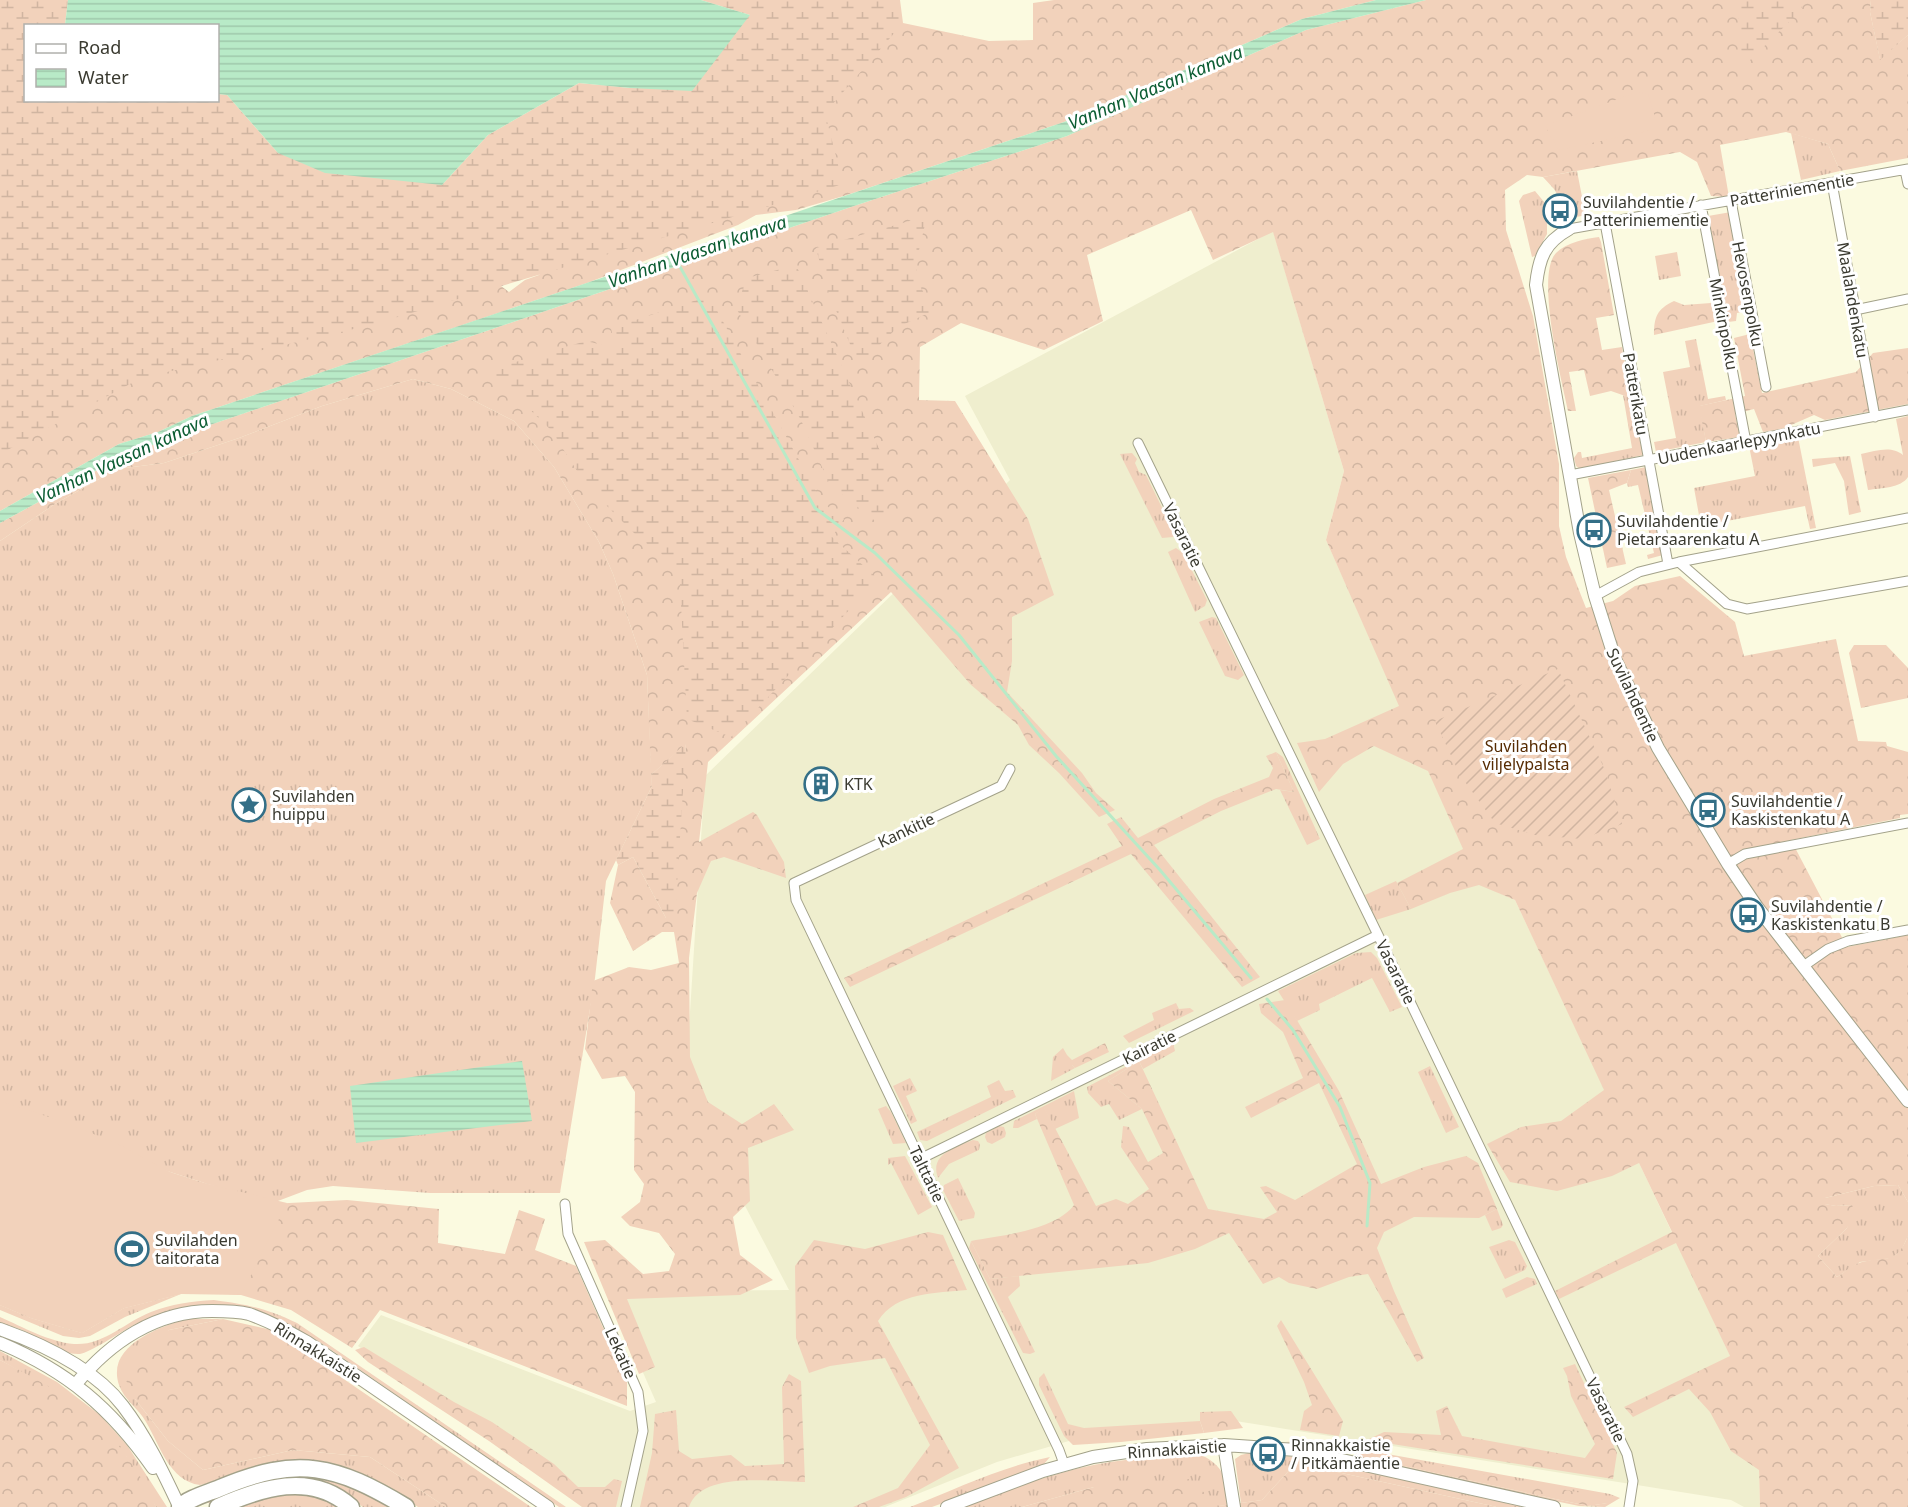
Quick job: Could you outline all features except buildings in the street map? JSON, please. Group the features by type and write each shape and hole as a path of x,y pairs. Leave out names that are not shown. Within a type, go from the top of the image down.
{"highway":[{"path":"179,1506 234,1482 293,1468 323,1469 344,1475 374,1488 406,1507"},
{"path":"218,1507 266,1488 305,1485 324,1490 342,1499 351,1507"}],"street":[{"name":"Patteriniementie","path":"1569,229 1907,170"},
{"path":"1907,170 1908,184"},
{"name":"Maalahdenkatu","path":"1832,183 1875,417"},
{"name":"Hevosenpolku","path":"1731,201 1766,387"},
{"name":"Minkinpolku","path":"1701,205 1746,442"},
{"name":"Patterikatu","path":"1605,223 1668,564"},
{"name":"Suvilahdentie","path":"1569,229 1550,243 1539,264 1536,285 1580,533 1595,597 1615,659 1658,748 1728,864 1757,907 1908,1101"},
{"path":"1855,310 1908,299"},
{"name":"Uudenkaarlepyynkatu","path":"1570,476 1908,410"},
{"name":"Vasaratie","path":"1138,443 1378,935 1627,1454 1633,1481 1629,1507"},
{"path":"1595,597 1640,572 1668,564 1908,518"},
{"path":"1679,562 1727,604 1747,609 1908,581"},
{"name":"Kankitie","path":"794,883 1000,786 1010,769"},
{"path":"1728,864 1745,854 1908,823"},
{"name":"Talttatie","path":"794,883 796,900 1064,1464"},
{"path":"1804,965 1828,949 1848,941 1908,930"},
{"name":"Kairatie","path":"920,1159 1378,935"},
{"name":"Lekatie","path":"565,1204 568,1234 638,1392 643,1431 626,1507"},
{"name":"Rinnakkaistie","path":"76,1384 115,1344 166,1317 204,1311 246,1314 282,1328 307,1342 548,1507"},
{"path":"0,1329 20,1336 70,1361 123,1405 157,1460 179,1506"},
{"path":"0,1343 59,1372 76,1384 139,1447 179,1506"},
{"path":"1224,1445 1234,1507"},
{"name":"Rinnakkaistie","path":"947,1507 1064,1464 1094,1457 1147,1449 1224,1445 1296,1450 1554,1507"}],"shaded area":[{"path":"1273,231 1344,471 1326,540 1479,884 1515,900 1742,1381 1759,1470 1760,1507 1744,1507 1731,1500 1229,1420 1096,1433 997,1462 885,1507 585,1507 358,1346 381,1315 630,1411 656,1402 607,1291 789,1290 685,1091 705,776 1010,480 965,396"}],"green space":[{"path":"0,0 68,0 65,24 24,24 24,102 219,102 219,94 227,95 278,153 442,185 488,135 579,83 630,88 750,15 701,0 900,0 903,23 825,113 843,184 371,325 141,378 0,454"},
{"path":"1054,0 1376,0 1302,19 1064,122 847,195 796,210 756,215 738,225 587,283 192,416 158,432 119,444 0,511 0,352 503,272 501,286 509,292 525,280 539,275 550,261 867,29 903,23 989,41 1033,40 1033,3"},
{"path":"1426,0 1871,0 1870,12 1880,59 1908,35 1908,158 1840,171 1828,144 1786,132 1720,145 1729,197 1711,196 1697,162 1680,152 1543,177 1527,175 1505,190 1506,230 1533,316 1559,464 1559,526 1566,557 1586,608 1613,601 1635,586 1680,576 1735,622 1744,656 1836,639 1858,741 1886,742 1887,746 1908,752 1908,814 1900,815 1900,818 1791,840 1847,947 1908,935 1908,1202 1898,1185 1874,1186 1825,1198 1825,1204 1852,1205 1855,1213 1847,1228 1818,1256 1837,1277 1859,1263 1895,1256 1908,1236 1908,1507 1760,1507 1759,1470 1731,1451 1710,1412 1689,1389 1633,1417 1624,1407 1730,1356 1676,1243 1559,1299 1555,1291 1672,1232 1639,1163 1612,1176 1557,1191 1510,1182 1487,1144 1521,1127 1561,1121 1604,1090 1515,900 1479,885 1450,893 1411,909 1397,883 1463,849 1428,771 1374,746 1343,764 1319,792 1297,743 1325,739 1399,706 1326,540 1344,471 1273,232 1213,260 1191,210 1087,255 1103,321 1044,350 961,323 920,347 919,400 955,401 1028,519 1054,595 1012,617 1012,661 1007,692 1082,773 1096,793 1115,810 1099,817 1059,773 1029,745 1018,725 970,684 891,592 708,762 699,842 753,812 757,815 784,862 786,878 724,857 711,861 697,893 689,958 690,1057 708,1102 742,1124 774,1104 794,1130 748,1148 750,1201 733,1217 740,1255 773,1280 740,1295 627,1299 655,1367 639,1374 584,1242 605,1240 643,1274 669,1271 675,1254 659,1233 630,1226 621,1217 640,1202 644,1184 634,1170 635,1092 625,1076 602,1079 585,1049 593,981 629,967 651,970 679,963 674,932 662,932 633,951 610,903 618,865 633,857 666,918 686,744 651,775 647,675 613,574 599,542 554,467 514,421 451,389 413,379 322,406 239,438 164,463 117,469 55,504 0,541 0,523 112,462 160,442 1067,136 1306,30"},
{"path":"1742,0 1807,0 1797,14 1742,68 1738,23"},
{"path":"1871,0 1908,0 1908,35 1880,60 1870,12"},
{"path":"1637,92 1648,94 1655,117 1652,130 1559,150 1545,126"},
{"path":"1791,133 1828,144 1840,171 1801,180"},
{"path":"1577,171 1585,212 1588,211 1587,215 1576,217 1563,224 1562,199 1543,177"},
{"path":"1535,191 1545,203 1547,234 1535,256 1532,257 1519,201 1523,195"},
{"path":"1731,212 1749,315 1742,312 1737,313 1736,321 1728,322 1708,216"},
{"path":"927,216 916,263 917,280 933,311 898,327 867,357 857,361 826,286 816,248"},
{"path":"1599,237 1614,315 1596,318 1602,350 1622,347 1631,398 1611,391 1590,396 1584,370 1569,372 1576,411 1568,411 1549,305 1550,265 1556,253 1565,246"},
{"path":"1677,252 1681,276 1659,280 1655,256"},
{"path":"796,265 886,464 884,528 830,485 801,420 736,308 747,278"},
{"path":"709,296 822,502 844,519 832,537 878,579 731,737 687,719 679,567 639,538 586,485 551,430 489,370 586,341 615,348 611,328"},
{"path":"1674,301 1684,305 1711,303 1718,310 1718,321 1654,335 1658,314"},
{"path":"1750,334 1762,393 1856,372 1873,353 1908,348 1908,404 1825,420 1814,415 1782,429 1763,432 1754,409 1735,414 1740,437 1706,442 1699,406 1745,396 1734,338"},
{"path":"1696,339 1708,399 1725,396 1726,400 1700,406 1706,442 1656,452 1654,442 1676,438 1663,372 1690,367 1685,341"},
{"path":"413,379 451,389 514,421 554,467 599,542 613,574 647,675 652,786 606,881 595,978 560,1193 430,1193 333,1186 307,1190 270,1204 117,1155 0,1105 0,541 55,504 117,469 164,463 239,438 322,406"},
{"path":"1623,395 1631,398 1643,455 1580,469 1576,466 1574,458 1578,452 1581,452 1582,458 1632,448"},
{"path":"1908,416 1908,477 1896,485 1868,490 1861,454 1888,449 1903,455 1896,419"},
{"path":"1798,437 1816,528 1810,529 1805,506 1701,526 1694,488 1755,476 1749,446"},
{"path":"1132,453 1137,459 1135,463 1139,472 1146,475 1174,532 1173,537 1162,538 1120,454"},
{"path":"1850,456 1861,512 1849,515 1844,481 1835,463 1813,467 1812,459"},
{"path":"1646,467 1663,555 1648,559 1647,555 1654,553 1638,485 1628,487 1627,483 1631,470"},
{"path":"1631,470 1627,483 1609,490 1626,564 1607,568 1588,478"},
{"path":"1176,548 1183,553 1207,600 1205,606 1195,612 1168,552"},
{"path":"1212,617 1216,618 1244,675 1238,680 1225,676 1199,622"},
{"path":"1854,645 1886,645 1908,668 1908,698 1861,708 1849,653"},
{"name":"Suvilahden viljelypalsta","path":"1558,669 1604,768 1622,824 1582,839 1535,835 1495,823 1460,775 1435,721"},
{"path":"686,743 675,917 666,918 633,857 618,865 616,860 652,786 651,775"},
{"path":"1276,752 1283,757 1320,839 1307,845 1280,790 1294,792"},
{"path":"1276,752 1294,792 1276,789 1221,811 1154,845 1260,977 1242,987 1131,854 850,987 844,978 1122,846 1107,824 1121,817 1138,838 1214,799 1269,777 1273,768 1266,756"},
{"path":"1396,881 1411,909 1376,920 1365,895"},
{"path":"1371,952 1377,958 1402,1007 1390,1012 1372,978 1319,1004 1320,1010 1297,1021 1278,991 1356,953"},
{"path":"1285,1000 1339,1091 1381,1184 1424,1167 1466,1156 1478,1163 1497,1209 1479,1218 1414,1217 1384,1232 1377,1248 1424,1358 1417,1362 1368,1274 1349,1277 1317,1289 1289,1283 1279,1277 1263,1284 1229,1233 1195,1249 1148,1263 990,1279 971,1241 1041,1226 1066,1214 1074,1205 1035,1114 1044,1107 1096,1206 1116,1199 1128,1204 1149,1189 1121,1147 1123,1126 1129,1127 1148,1162 1163,1153 1142,1109 1108,1081 1139,1061 1208,1209 1264,1219 1277,1212 1260,1187 1266,1186 1295,1200 1357,1164 1319,1083 1251,1118 1245,1107 1303,1078 1283,1032 1261,1013 1259,1004"},
{"path":"1176,1003 1179,1009 1190,1008 1194,1011 1129,1043 1123,1036 1154,1020 1152,1013"},
{"path":"1173,1042 1175,1051 1143,1069 1139,1061 1108,1081 1142,1109 1119,1120 1109,1104 1101,1107 1088,1093 1087,1087"},
{"path":"1105,1043 1109,1052 1075,1068 1072,1065 1072,1060"},
{"path":"1063,1048 1075,1068 1051,1081 1053,1057"},
{"path":"1430,1066 1459,1127 1446,1133 1418,1072"},
{"path":"910,1078 917,1091 906,1096 917,1121 911,1124 893,1086"},
{"path":"999,1080 1005,1091 1013,1090 1016,1097 927,1141 920,1140 917,1132 991,1097 987,1086"},
{"path":"1074,1091 1079,1118 1055,1129 1044,1108 1035,1114 1037,1119 1013,1128 1014,1121"},
{"name":"Suvilahden taitorata","path":"0,1101 61,1121 116,1143 179,1177 287,1203 241,1295 181,1294 124,1308 82,1333 31,1318 0,1305"},
{"path":"0,1105 117,1155 270,1204 347,1200 439,1209 438,1243 505,1254 519,1210 545,1219 535,1250 576,1266 627,1382 627,1406 380,1310 352,1348 291,1310 241,1295 201,1292 181,1294 124,1308 82,1333 31,1318 0,1305"},
{"path":"886,1106 906,1143 893,1144 878,1109"},
{"path":"999,1126 1004,1127 1005,1137 992,1144 987,1142 986,1133"},
{"path":"973,1140 980,1144 979,1150 949,1164 938,1178 937,1163 941,1157 952,1149"},
{"path":"905,1156 932,1207 918,1215 891,1163 888,1165 888,1158"},
{"path":"958,1178 975,1213 974,1218 959,1221 943,1190 944,1185"},
{"path":"1898,1185 1908,1202 1908,1236 1901,1251 1892,1258 1860,1262 1837,1277 1818,1256 1847,1228 1852,1205 1824,1204 1825,1198 1874,1186"},
{"path":"1497,1209 1503,1225 1492,1231 1485,1215"},
{"path":"928,1232 943,1235 967,1290 930,1293 906,1299 886,1311 878,1321 959,1468 906,1497 879,1507 853,1507 898,1488 930,1445 885,1358 830,1366 809,1373 796,1338 795,1266 814,1240 865,1249"},
{"path":"1509,1240 1515,1242 1527,1266 1525,1270 1505,1279 1489,1247"},
{"path":"971,1241 990,1279 1019,1276 1020,1286 1008,1297 1035,1352 1023,1353 969,1248"},
{"path":"1527,1277 1535,1279 1537,1284 1506,1298 1502,1289"},
{"path":"181,1294 125,1317 90,1336 79,1338 63,1336 0,1310 0,1305 31,1318 82,1333 124,1308"},
{"path":"214,1300 257,1308 297,1323 566,1507 559,1507 324,1345 277,1319 254,1311 231,1306 183,1307 158,1314 80,1354 64,1352 22,1330 0,1323 0,1317 36,1334 65,1343 85,1344 159,1309 182,1303"},
{"path":"186,1319 223,1319 169,1330 135,1399 168,1441 203,1470 293,1450 370,1457 446,1507 418,1507 395,1492 313,1462 200,1485 180,1477 167,1461 143,1417 121,1390 117,1371 120,1360 127,1349 137,1341 161,1328"},
{"path":"223,1319 272,1330 531,1507 446,1507 370,1457 293,1450 203,1470 168,1441 135,1399 123,1374 141,1353 169,1330"},
{"path":"1281,1320 1343,1421 1339,1436 1300,1430 1304,1411 1312,1405 1304,1382 1277,1326"},
{"path":"364,1347 454,1402 492,1422 554,1464 578,1487 605,1487 614,1479 622,1481 616,1507 582,1507 489,1441 368,1362 355,1350"},
{"path":"0,1351 57,1382 100,1415 127,1445 167,1507 156,1507 126,1456 48,1387 0,1360"},
{"path":"0,1360 61,1394 104,1429 139,1474 156,1507 0,1507"},
{"path":"1575,1364 1617,1453 1613,1479 1367,1440 1384,1432 1441,1435 1436,1411 1447,1406 1462,1436 1585,1458 1595,1444 1571,1396 1563,1368"},
{"path":"1044,1373 1068,1424 1084,1428 1200,1421 1204,1433 1073,1445 1064,1436 1039,1385 1039,1378"},
{"path":"789,1374 801,1381 805,1482 758,1480 723,1483 708,1487 696,1495 689,1507 640,1507 652,1453 655,1414 676,1410 679,1451 692,1459 731,1455 745,1466 784,1464 782,1387"},
{"path":"1231,1411 1243,1428 1204,1433 1200,1412"},
{"path":"1300,1441 1336,1445 1328,1450 1285,1442"},
{"path":"1354,1448 1610,1494 1620,1498 1605,1507 1579,1506 1385,1465 1358,1458 1354,1453","holes":["1385,1462 1607,1503 1588,1506"]},
{"path":"1249,1453 1306,1458 1523,1507 1497,1507 1296,1463 1262,1500 1241,1503 1235,1459"},
{"path":"1199,1454 1215,1463 1223,1474 1229,1505 1219,1506 1094,1487 1022,1507 964,1507 1024,1484 1095,1465 1129,1459"},
{"path":"1388,1456 1603,1497 1608,1503 1588,1506 1385,1462"},
{"path":"1050,1457 1044,1464 1028,1472 932,1507 910,1507 996,1472"},
{"path":"1296,1463 1497,1507 1022,1507 1094,1487 1189,1479 1219,1506 1262,1500"},
{"path":"302,1473 351,1484 393,1507 363,1507 335,1487 293,1478 257,1485 210,1504 205,1500 247,1483"},
{"path":"280,1492 317,1496 340,1507 235,1507"}],"water":[{"path":"68,0 701,0 750,15 692,91 579,83 488,135 442,185 325,173 278,153 227,95 219,94 219,24 65,24"},
{"name":"Vanhan Vaasan kanava","path":"1376,0 1426,0 1306,30 1067,136 160,442 112,462 0,523 0,511 119,444 158,432 192,416 1064,122 1302,19"},
{"path":"522,1061 532,1121 356,1143 350,1086"}],"waterway":[{"name":"Vanhan Vaasan kanava","path":"679,265 815,508 875,553 959,635 1056,756 1160,870 1251,978"},
{"path":"1267,999 1293,1030 1340,1107 1370,1183 1367,1226"}],"place":[{"name":"Suvilahdentie / Patteriniementie","path":"1560,211"},
{"name":"Suvilahdentie / Pietarsaarenkatu A","path":"1594,530"},
{"name":"KTK","path":"821,784"},
{"name":"Suvilahden huippu","path":"249,805"},
{"name":"Suvilahdentie / Kaskistenkatu A","path":"1708,810"},
{"name":"Suvilahdentie / Kaskistenkatu B","path":"1748,915"},
{"name":"Suvilahden taitorata","path":"132,1249"},
{"name":"Rinnakkaistie / Pitkämäentie","path":"1268,1454"}]}
